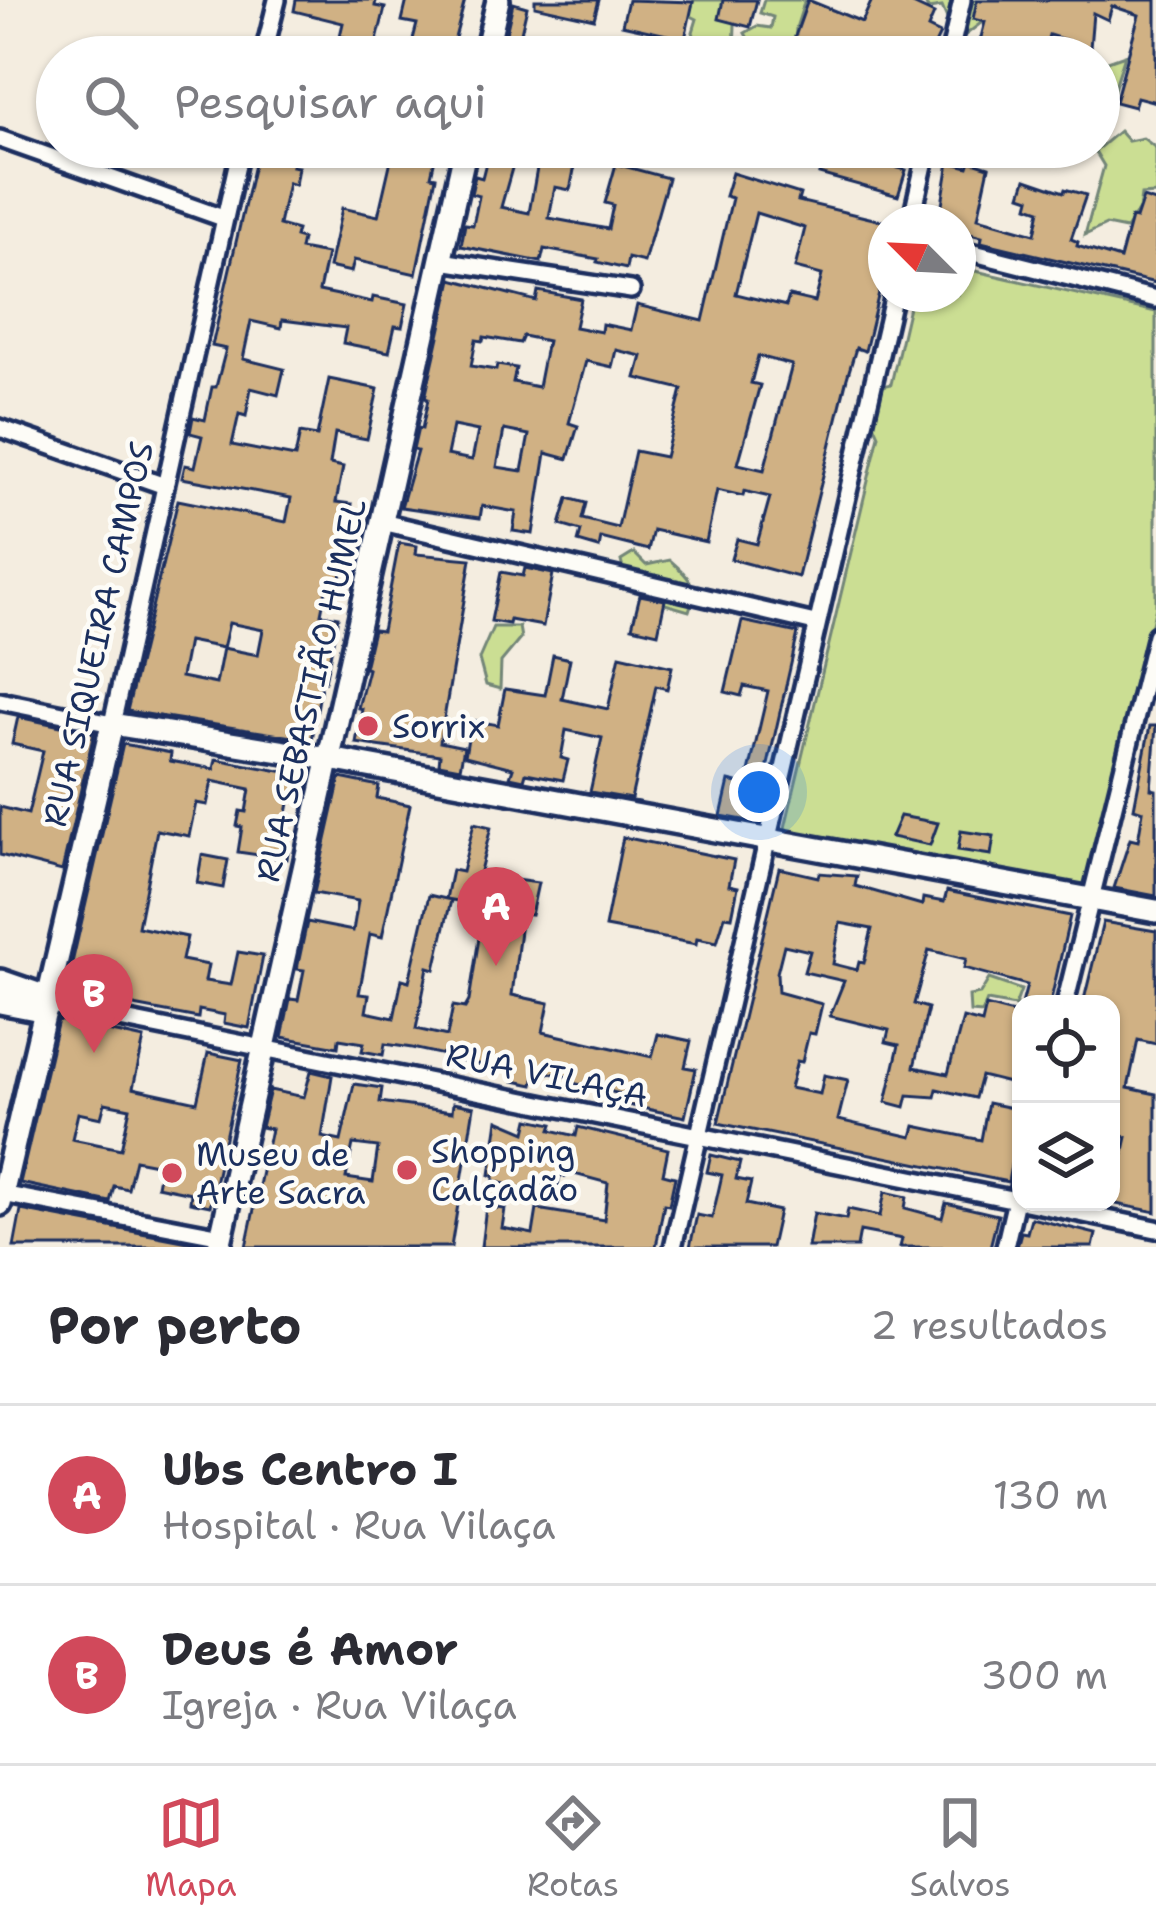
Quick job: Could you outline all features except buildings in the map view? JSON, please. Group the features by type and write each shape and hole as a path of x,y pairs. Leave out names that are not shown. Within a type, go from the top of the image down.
{"main road":[{"path":"490,36 498,0"},
{"name":"RUA SEBASTIÃO HUMEL","path":"220,1241 461,168"},
{"path":"112,724 1156,911"},
{"name":"RUA SIQUEIRA CAMPOS","path":"1,1199 9,1126 52,1005 112,724"},
{"path":"0,982 52,1005"},
{"path":"0,1002 52,1005"}],"street":[{"path":"268,36 277,0"},
{"path":"952,36 958,2"},
{"path":"0,140 36,153"},
{"path":"80,168 224,218"},
{"name":"RUA SIQUEIRA CAMPOS","path":"112,724 236,168"},
{"path":"914,204 923,168"},
{"path":"976,254 1156,299"},
{"path":"441,261 631,290"},
{"path":"673,1247 890,312"},
{"path":"0,428 165,486"},
{"path":"382,522 815,623"},
{"path":"1067,995 1156,635"},
{"path":"0,700 112,724"},
{"name":"RUA VILAÇA","path":"52,1005 1012,1199"},
{"path":"1,1199 220,1241"},
{"path":"1005,1247 1018,1211"},
{"name":"RUA VILAÇA","path":"1069,1211 1156,1229"}],"green space":[{"path":"694,0 736,0 735,36 694,36 697,19 689,15"},
{"path":"764,0 805,0 796,36 747,36 757,26 771,28 773,17 760,13"},
{"path":"923,0 986,0 976,10 981,23 964,36 952,30 942,7 928,9"},
{"path":"1120,132 1128,141 1143,138 1156,148 1156,194 1141,195 1139,210 1126,229 1106,225 1085,235 1103,168 1120,168"},
{"path":"976,271 1156,312 1156,607 1089,888 784,832 879,435 872,419 879,387 891,384 908,312 976,312"},
{"path":"634,553 646,565 670,560 682,571 692,588 689,611 655,601 626,582 621,561"},
{"path":"493,627 519,627 521,638 501,662 500,689 486,685 479,659"},
{"path":"989,979 1021,990 1012,995 1012,1005 987,1001 982,1013 970,1012 969,996 980,994"}],"place":[{"name":"Sorrix","path":"368,726"},
{"name":"Ubs Centro I","path":"496,966"},
{"name":"Deus é Amor","path":"94,1053"},
{"name":"Shopping Calçadão","path":"407,1170"},
{"name":"Museu de Arte Sacra","path":"172,1173"}]}
